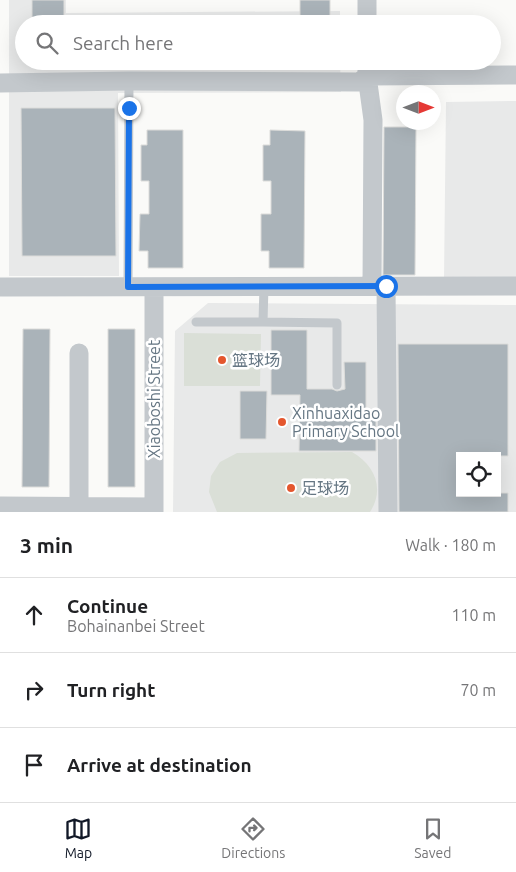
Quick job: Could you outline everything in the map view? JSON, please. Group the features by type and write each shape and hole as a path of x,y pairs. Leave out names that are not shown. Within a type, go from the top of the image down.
{"street":[{"path":"366,0 366,15"},
{"path":"0,84 129,81 359,82 366,70"},
{"path":"367,70 372,120 388,512"},
{"path":"397,70 516,74"},
{"path":"0,288 516,286"},
{"name":"Xiaoboshi Street","path":"154,287 154,510"},
{"path":"79,353 79,509"},
{"path":"0,506 154,510"}],"lane":[{"path":"128,287 129,81"},
{"path":"263,322 264,286"},
{"path":"196,322 337,323 337,385"}],"shaded area":[{"path":"9,0 66,0 66,13 340,11 340,15 15,15 15,70 340,70 341,92 118,93 119,276 9,276"},
{"path":"516,101 516,278 444,279 446,102"},
{"name":"Xinhuaxidao Primary School","path":"208,303 516,305 516,512 173,512 175,331"},
{"name":"篮球场","path":"184,333 261,334 260,386 184,386"},
{"path":"352,452 367,464 375,478 377,495 370,512 217,512 209,492 211,476 220,462 237,453"}],"building":[{"path":"32,0 64,0 64,15 32,15"},
{"path":"300,0 330,0 330,15 300,15"},
{"path":"21,108 115,108 116,256 22,256"},
{"path":"384,127 396,127 396,130 416,130 415,275 383,275"},
{"path":"147,130 183,130 183,268 148,268 148,251 139,251 140,214 149,214 149,181 141,181 141,145 147,145"},
{"path":"270,130 305,131 304,268 269,268 269,251 261,251 261,214 271,214 271,181 263,181 263,145 270,145"},
{"path":"23,329 50,329 49,487 22,487"},
{"path":"108,329 135,329 135,487 108,487"},
{"path":"271,330 307,330 307,389 332,389 337,391 345,389 344,362 366,362 366,410 376,411 376,451 299,451 300,395 271,395"},
{"path":"398,344 508,344 508,456 501,456 501,452 456,452 456,497 501,497 501,493 508,493 508,512 399,512"},
{"path":"240,391 267,391 266,439 240,439"}],"place":[{"name":"篮球场","path":"222,360"},
{"name":"Xinhuaxidao Primary School","path":"282,422"},
{"name":"足球场","path":"291,488"}],"route":[{"path":"129,108 128,287 386,286"}]}
